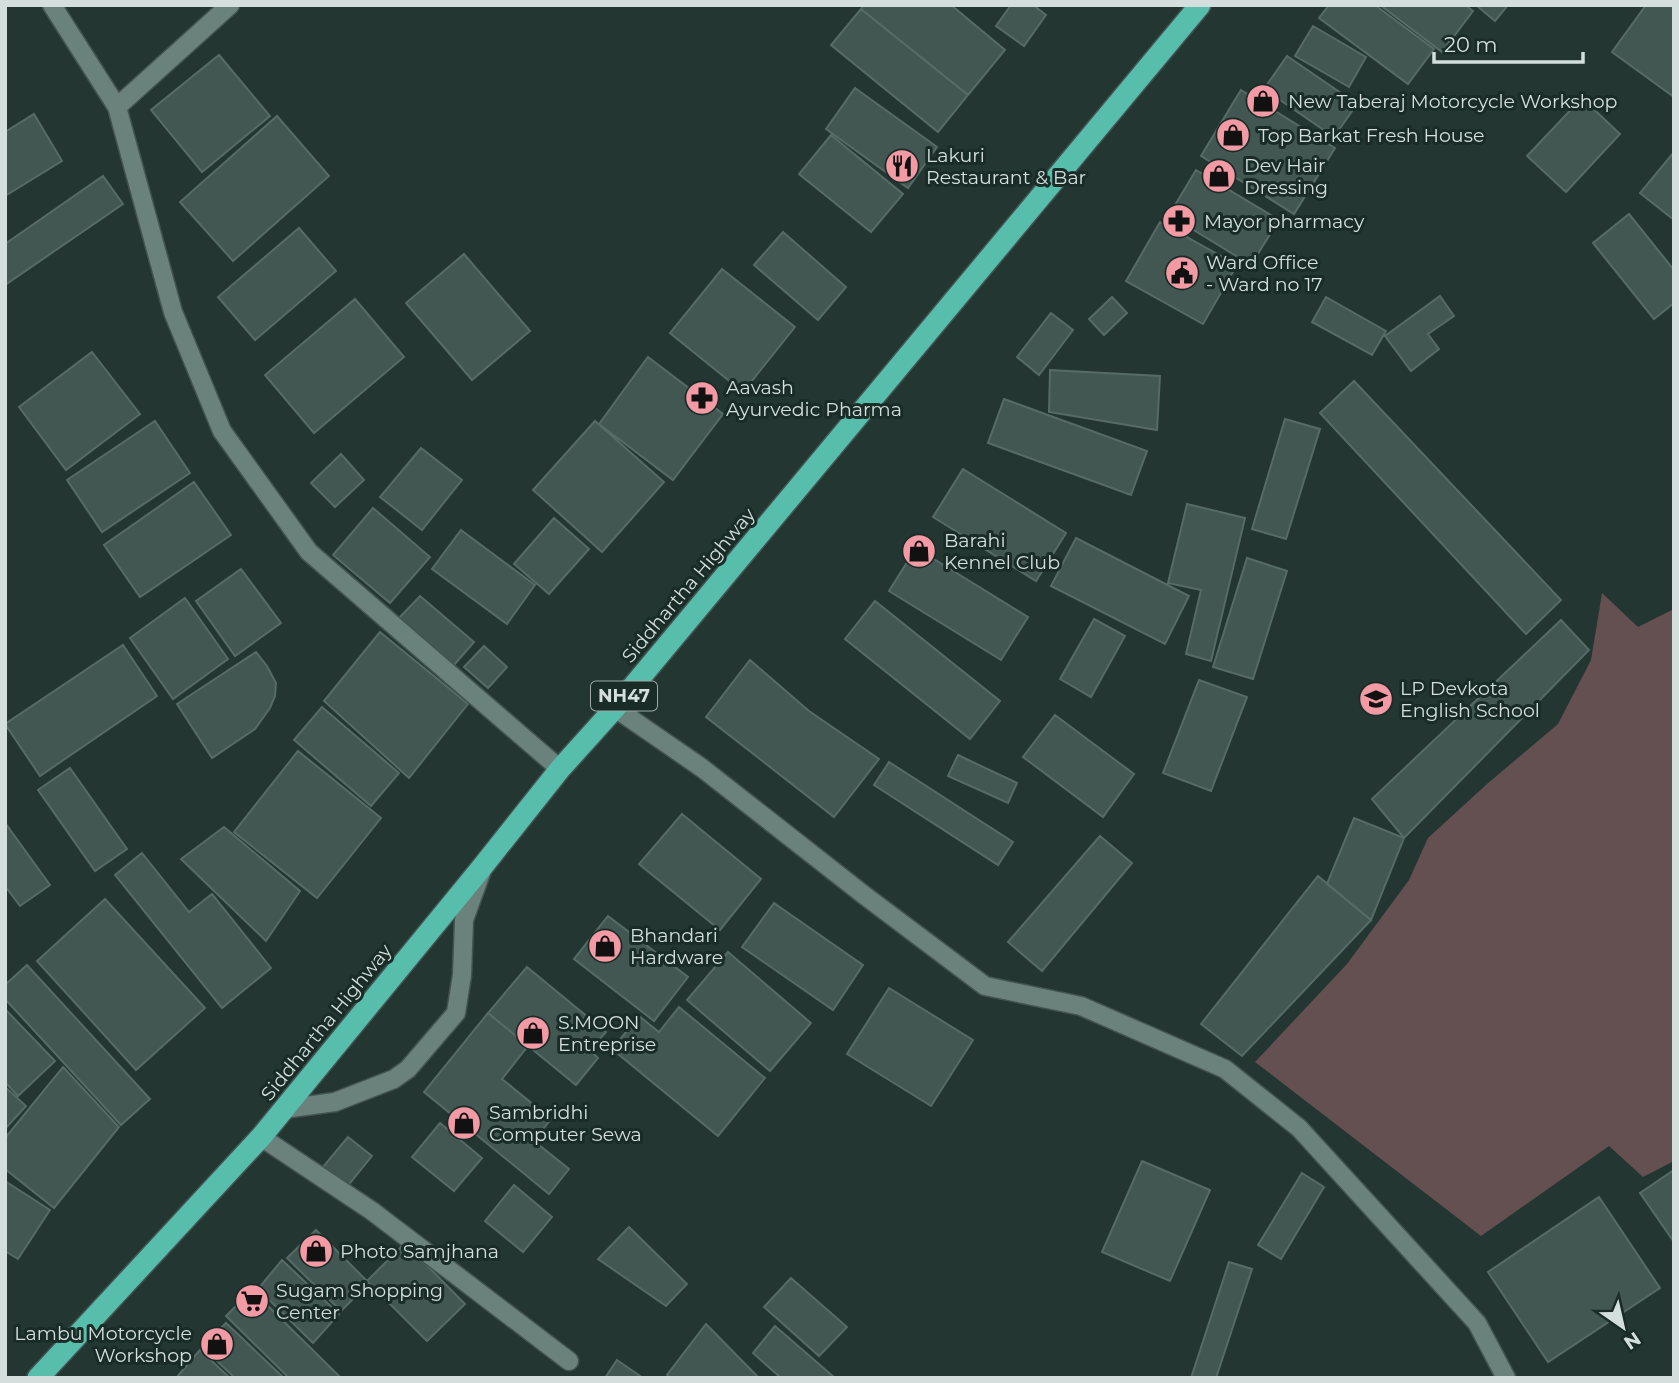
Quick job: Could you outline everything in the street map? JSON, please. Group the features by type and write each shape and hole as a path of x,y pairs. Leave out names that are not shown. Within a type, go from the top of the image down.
{"highway":[{"name":"Siddhartha Highway","path":"38,1378 261,1138 560,769 615,708 1200,5"}],"street":[{"path":"52,5 117,107 173,312 222,431 309,552 560,769"},
{"path":"117,107 230,5"},
{"path":"615,708 702,768 985,986 1082,1006 1225,1069 1299,1128 1477,1324 1506,1378"},
{"path":"284,1109 335,1102 394,1079 408,1069 456,1013 462,975 464,920 484,866"},
{"path":"261,1138 372,1211 569,1361"}],"shaded area":[{"path":"1602,593 1638,627 1674,609 1674,1161 1643,1177 1609,1146 1481,1236 1255,1062 1347,964 1409,880 1428,838 1558,724 1591,660"}],"building":[{"path":"864,5 951,5 1005,50 968,95 861,9"},
{"path":"1011,5 1033,5 1046,15 1024,46 996,26"},
{"path":"1329,5 1375,5 1434,49 1408,84 1319,18"},
{"path":"1380,5 1465,5 1473,11 1442,52"},
{"path":"1476,5 1508,5 1495,21"},
{"path":"1646,5 1674,5 1674,97 1612,52"},
{"path":"861,9 968,95 938,132 831,45"},
{"path":"1313,26 1366,57 1349,87 1295,56"},
{"path":"219,55 270,116 202,172 151,110"},
{"path":"1287,56 1357,104 1334,137 1264,89"},
{"path":"855,88 937,147 908,188 826,129"},
{"path":"1241,90 1335,148 1294,214 1201,156"},
{"path":"1582,98 1620,134 1566,192 1527,156"},
{"path":"34,114 62,161 5,196 5,132"},
{"path":"277,116 329,176 233,261 180,202"},
{"path":"831,135 903,194 871,232 799,174"},
{"path":"1674,152 1674,220 1640,193"},
{"path":"1196,170 1279,220 1251,265 1169,215"},
{"path":"103,176 123,204 5,285 5,244"},
{"path":"1629,214 1674,270 1674,303 1654,319 1593,243"},
{"name":"Ward Office - Ward no 17","path":"1160,222 1237,265 1203,324 1126,281"},
{"path":"299,228 336,271 255,340 218,297"},
{"path":"783,232 846,287 818,320 754,265"},
{"path":"464,254 530,331 472,380 406,303"},
{"path":"722,269 795,327 743,392 670,333"},
{"path":"1440,296 1454,316 1428,334 1439,349 1411,371 1385,336"},
{"path":"1112,297 1127,313 1104,335 1089,319"},
{"path":"1326,297 1386,331 1372,355 1312,322"},
{"path":"355,299 404,357 314,433 265,375"},
{"path":"1051,313 1073,330 1039,375 1017,357"},
{"path":"92,352 140,414 66,470 19,407"},
{"path":"648,357 723,414 673,480 599,424"},
{"path":"1050,370 1160,376 1157,430 1049,412"},
{"path":"1354,381 1561,600 1526,634 1320,413"},
{"path":"1004,399 1147,451 1131,495 988,443"},
{"path":"1285,419 1320,429 1286,539 1252,529"},
{"path":"155,421 190,473 102,532 67,480"},
{"path":"595,421 664,482 602,552 533,490"},
{"path":"421,448 462,480 422,530 380,497"},
{"path":"341,454 364,480 335,507 311,483"},
{"path":"963,469 1066,533 1036,581 933,517"},
{"path":"194,482 231,535 140,597 104,545"},
{"path":"1187,504 1245,518 1211,661 1186,654 1201,590 1168,583"},
{"path":"373,508 430,557 390,603 333,555"},
{"path":"554,518 589,549 549,594 514,564"},
{"path":"461,530 535,585 507,624 432,569"},
{"path":"1076,538 1189,596 1165,644 1051,586"},
{"path":"916,548 1028,617 1001,660 889,591"},
{"path":"1247,558 1287,571 1253,679 1213,667"},
{"path":"241,569 281,623 235,656 196,601"},
{"path":"420,596 474,642 454,665 399,618"},
{"path":"185,598 228,659 173,699 130,638"},
{"path":"875,601 1000,701 970,739 845,639"},
{"path":"1094,619 1125,636 1091,697 1060,679"},
{"path":"1561,620 1589,650 1404,838 1372,799"},
{"path":"380,632 468,704 409,778 324,701"},
{"path":"123,645 157,696 40,776 5,724"},
{"path":"484,646 507,667 488,688 464,667"},
{"path":"256,652 276,683 275,696 255,729 212,758 177,704"},
{"path":"750,660 809,711 879,759 834,817 706,717"},
{"path":"1199,680 1247,697 1211,791 1163,773"},
{"path":"322,707 399,773 371,806 294,740"},
{"path":"1055,715 1134,774 1103,817 1023,757"},
{"path":"298,751 381,818 317,898 234,832"},
{"path":"958,755 1017,783 1008,803 948,776"},
{"path":"889,762 1013,842 998,865 874,785"},
{"path":"70,768 127,849 95,871 38,790"},
{"path":"682,814 761,879 720,930 639,864"},
{"path":"1354,818 1404,838 1371,920 1327,884"},
{"path":"6,824 50,885 20,906 5,886"},
{"path":"224,827 300,891 266,941 181,859"},
{"path":"1100,836 1132,863 1042,971 1008,942"},
{"path":"142,853 189,912 212,894 271,968 222,1008 115,875"},
{"path":"1318,876 1371,920 1242,1056 1201,1024"},
{"path":"105,899 205,1008 136,1070 37,961"},
{"path":"774,903 863,965 833,1010 742,947"},
{"path":"608,916 688,977 654,1021 574,959"},
{"path":"728,952 811,1023 770,1071 687,1000"},
{"path":"27,965 150,1099 121,1125 5,999 5,985"},
{"path":"527,967 606,1032 590,1050 598,1058 576,1085 488,1013"},
{"path":"889,988 973,1040 931,1106 847,1054"},
{"path":"679,1007 765,1078 718,1136 612,1049 639,1016 659,1032"},
{"path":"5,1009 55,1061 18,1096 5,1082"},
{"path":"488,1013 528,1046 502,1079 551,1119 534,1141 569,1169 549,1194 424,1092"},
{"path":"63,1067 119,1127 54,1208 5,1169 5,1138"},
{"path":"5,1087 26,1106 5,1129"},
{"path":"440,1123 482,1158 454,1191 412,1157"},
{"path":"348,1137 372,1156 346,1188 322,1168"},
{"path":"1142,1161 1210,1190 1170,1281 1102,1252"},
{"path":"1674,1170 1674,1242 1640,1193"},
{"path":"1302,1173 1324,1187 1281,1259 1258,1245"},
{"path":"5,1181 50,1210 18,1259 5,1251"},
{"path":"514,1185 552,1217 523,1252 485,1221"},
{"path":"1599,1197 1660,1288 1548,1362 1488,1272"},
{"path":"629,1227 687,1284 666,1306 598,1259"},
{"path":"316,1230 369,1283 341,1311 287,1258"},
{"path":"405,1243 465,1304 427,1341 367,1281"},
{"path":"282,1260 339,1314 313,1343 258,1289"},
{"path":"1229,1262 1252,1269 1216,1378 1191,1378"},
{"path":"791,1278 847,1327 819,1356 764,1307"},
{"path":"252,1290 341,1378 289,1378 226,1316"},
{"path":"226,1323 284,1378 235,1378 202,1347"},
{"path":"706,1324 759,1378 670,1378 667,1375"},
{"path":"775,1326 835,1378 781,1378 753,1353"},
{"path":"200,1350 230,1378 176,1378"},
{"path":"617,1360 643,1378 605,1378"}],"place":[{"name":"New Taberaj Motorcycle Workshop","path":"1263,101"},
{"name":"Top Barkat Fresh House","path":"1233,135"},
{"name":"Lakuri Restaurant & Bar","path":"902,166"},
{"name":"Dev Hair Dressing","path":"1219,176"},
{"name":"Mayor pharmacy","path":"1179,221"},
{"name":"Ward Office - Ward no 17","path":"1182,273"},
{"name":"Aavash Ayurvedic Pharma","path":"702,398"},
{"name":"Barahi Kennel Club","path":"919,551"},
{"name":"LP Devkota English School","path":"1376,699"},
{"name":"Bhandari Hardware","path":"605,946"},
{"name":"S.MOON Entreprise","path":"533,1033"},
{"name":"Sambridhi Computer Sewa","path":"464,1123"},
{"name":"Photo Samjhana","path":"316,1251"},
{"name":"Sugam Shopping Center","path":"252,1301"},
{"name":"Lambu Motorcycle Workshop","path":"217,1344"}]}
